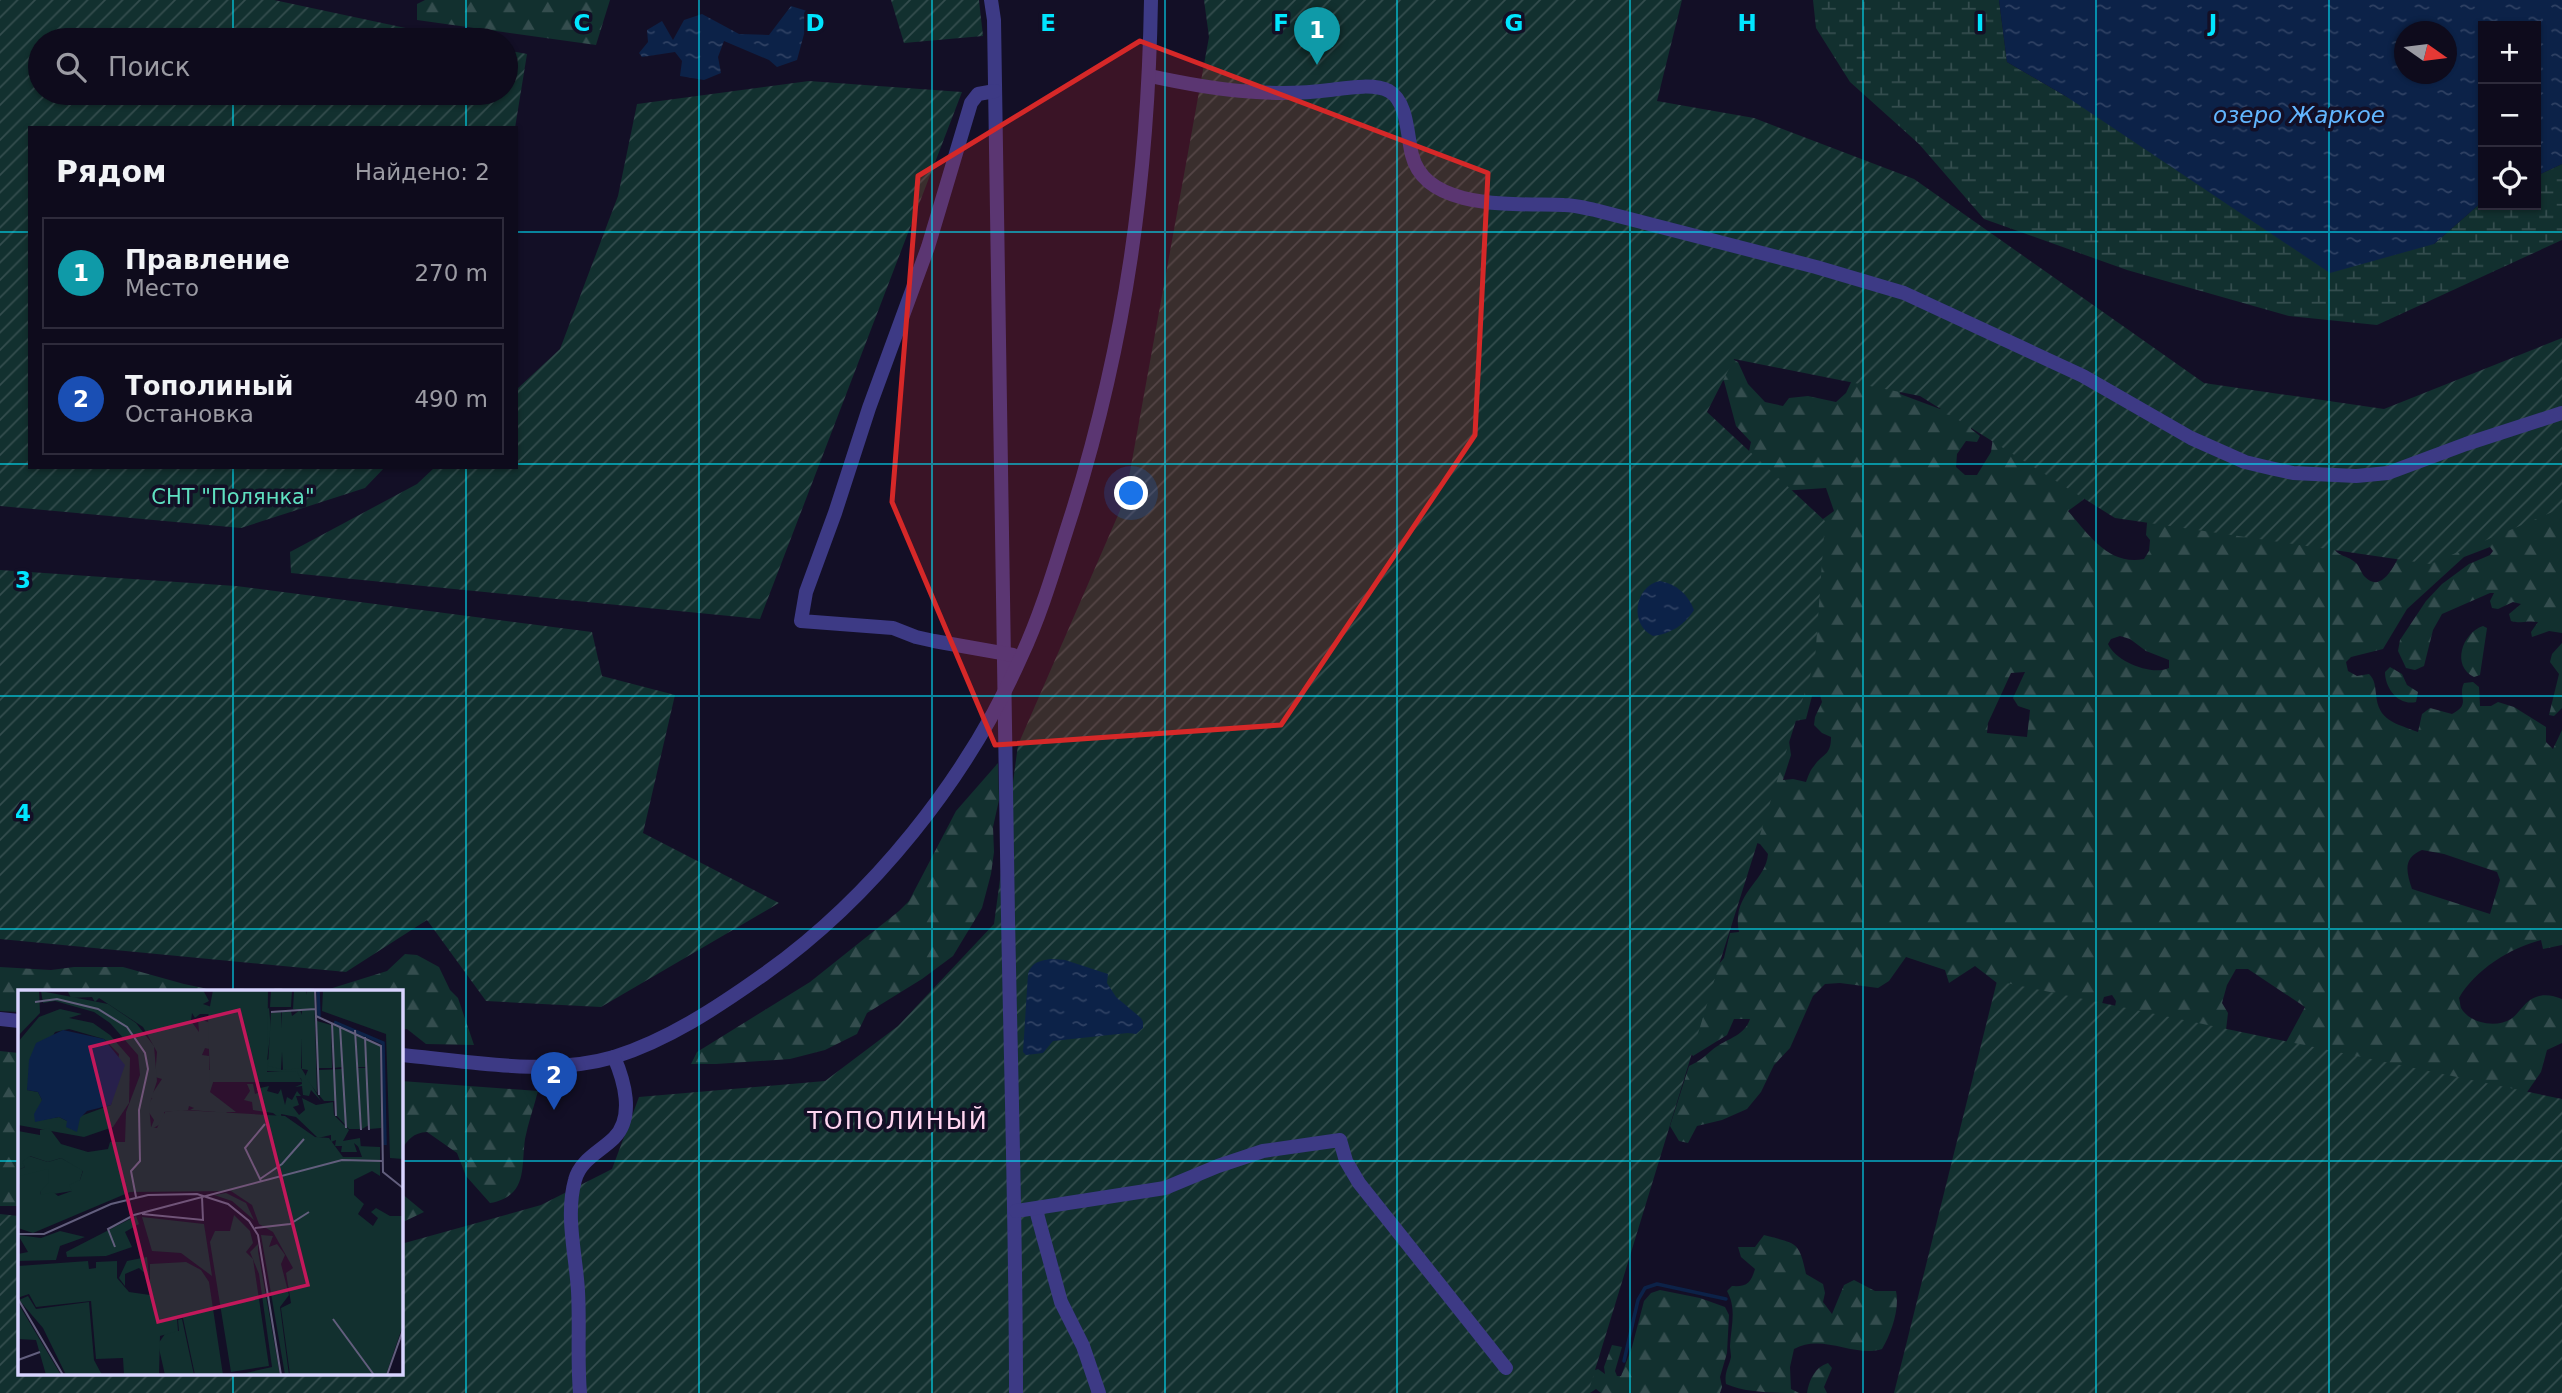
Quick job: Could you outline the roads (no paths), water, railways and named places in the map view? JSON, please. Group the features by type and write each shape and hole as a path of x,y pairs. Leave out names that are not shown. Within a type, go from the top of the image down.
{"street":[{"path":"991,0 994,20 1016,1212 1016,1393"},
{"path":"402,1055 503,1065 545,1066 614,1057 658,1039 735,995 805,943 886,866 923,819 957,770 1005,691 1021,657 1037,618 1086,468 1116,351 1142,188 1150,76 1151,0"},
{"path":"1150,76 1243,92 1291,93 1346,88 1389,91 1399,102 1404,115 1412,158 1419,172 1435,185 1456,195 1480,202 1567,205 1595,210 1816,267 1904,293 2083,376 2190,438 2245,462 2270,468 2293,473 2356,476 2388,473 2562,413"},
{"path":"995,91 978,94 971,103 928,247 806,592 801,621 893,628 916,637 1021,657"},
{"path":"0,1019 18,1021"},
{"path":"580,1393 579,1311 571,1199 575,1176 598,1149 615,1137 623,1124 626,1112 623,1079 614,1057"},
{"path":"1016,1212 1165,1188 1263,1151 1340,1140 1346,1161 1359,1183 1438,1279 1506,1368"},
{"path":"1036,1210 1061,1302 1083,1346 1099,1393"}],"water":[{"name":"озеро Жаркое","path":"1999,0 2562,0 2562,164 2541,174 2541,21 2478,21 2478,205 2434,244 2330,273 2067,97 2007,62"},
{"path":"791,6 810,12 797,60 777,67 769,60 724,41 718,57 721,73 704,80 680,76 682,61 675,52 642,57 639,53 648,42 647,30 662,21 673,40 684,20 702,14 739,34 769,35"},
{"path":"1660,581 1681,591 1694,610 1676,628 1653,636 1645,631 1640,623 1638,606 1645,590"},
{"path":"1051,959 1065,960 1108,974 1107,983 1116,997 1141,1018 1143,1028 1136,1034 1053,1041 1043,1053 1026,1055 1023,1052 1028,974 1036,963"}],"waterway":[{"path":"1624,1361 1638,1300 1645,1288 1657,1284 1726,1299"}],"place":[{"name":"Правление","path":"1317,65"},
{"name":"Тополиный","path":"554,1110"}],"district":[{"name":"ТОПОЛИНЫЙ","path":"898,1121"}],"park label":[{"name":"СНТ \"Полянка\"","path":"233,497"}]}
